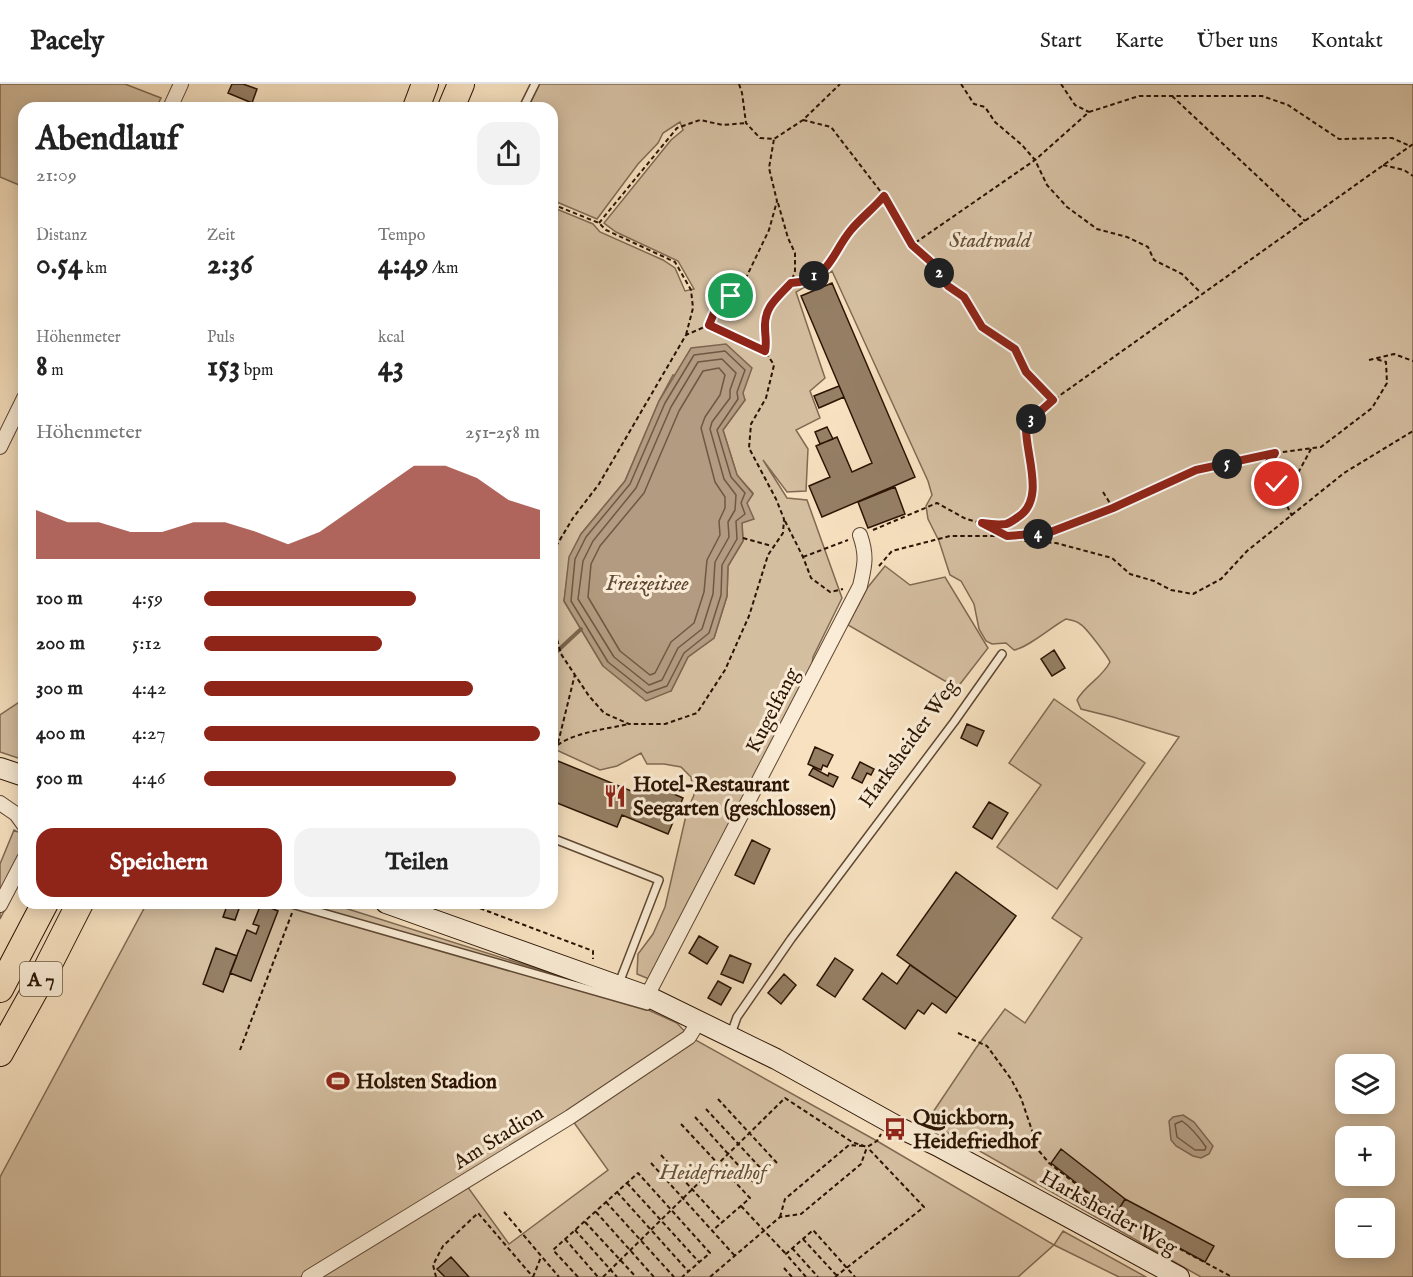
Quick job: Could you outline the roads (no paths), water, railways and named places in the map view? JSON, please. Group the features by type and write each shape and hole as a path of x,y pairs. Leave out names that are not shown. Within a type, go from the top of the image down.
{"highway":[{"path":"418,102 425,84"},
{"path":"454,102 461,84"},
{"name":"A 7","path":"0,989 42,909"},
{"name":"A 7","path":"0,1053 77,909"}],"main road":[{"path":"0,768 18,774"},
{"name":"Harksheider Weg","path":"403,909 647,996 730,1036 1179,1277"}],"street":[{"path":"173,102 181,84"},
{"path":"0,447 18,410"},
{"name":"Kugelfang","path":"647,996 860,586 865,564 865,533"},
{"path":"0,803 18,817"},
{"path":"0,905 18,870"},
{"name":"Am Stadion","path":"309,1277 570,1117 689,1037 694,1019"}],"lane":[{"path":"526,102 535,84"},
{"name":"Harksheider Weg","path":"730,1036 737,1017 784,949 954,722 1002,654"},
{"path":"558,840 659,880 618,985"},
{"path":"308,909 603,995 694,1019"}],"water":[{"name":"Freizeitsee","path":"726,344 752,368 743,393 745,400 723,430 737,475 753,494 747,503 754,519 742,523 743,541 728,566 727,596 714,638 688,657 671,691 646,701 603,666 564,601 569,557 581,534 625,481 659,401 691,348"},
{"path":"1183,1115 1194,1122 1213,1146 1209,1154 1201,1158 1193,1156 1176,1146 1171,1140 1169,1121 1173,1117"}],"waterway":[{"path":"558,650 581,629"}],"place":[{"name":"Hotel-Restaurant Seegarten (geschlossen)","path":"615,796"},
{"name":"Holsten Stadion","path":"338,1081"},
{"name":"Quickborn, Heidefriedhof","path":"895,1129"}],"park label":[{"name":"Stadtwald","path":"990,240"},
{"name":"Heidefriedhof","path":"713,1172"}]}
